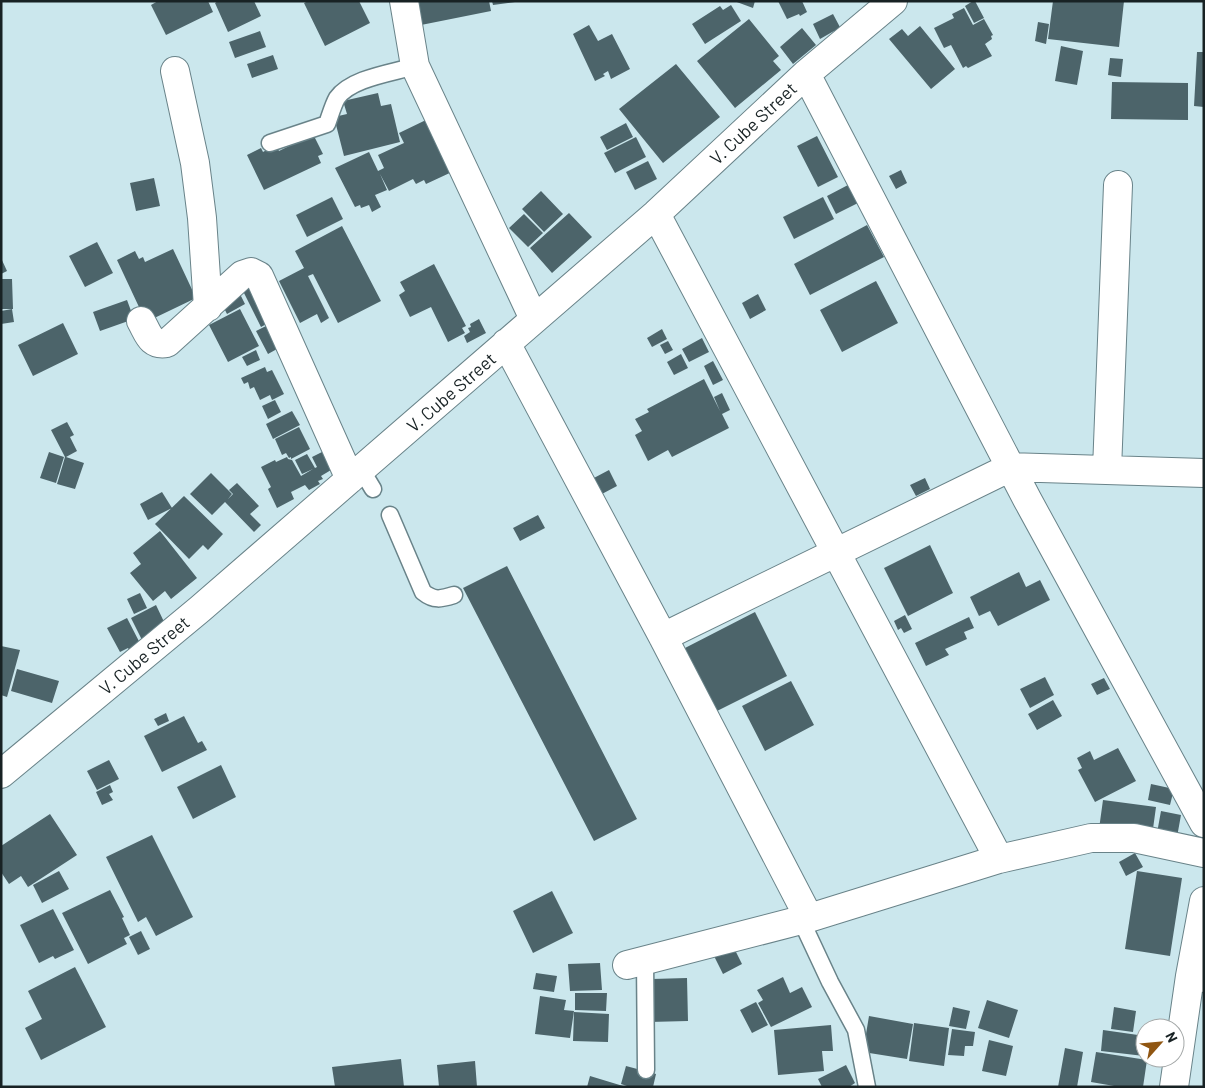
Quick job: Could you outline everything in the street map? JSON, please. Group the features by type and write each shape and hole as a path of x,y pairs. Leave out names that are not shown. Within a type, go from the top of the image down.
{"street":[{"path":"404,1 415,66 534,319"},
{"name":"V. Cube Street","path":"1,774 200,609 362,479 506,344 656,214 806,74 893,1"},
{"path":"175,71 195,163 202,218 208,307"},
{"path":"806,74 1011,467 1204,823"},
{"path":"1107,470 1118,184"},
{"path":"656,214 1000,860"},
{"path":"141,321 152,340 159,344 167,343 242,275 251,272 258,276 362,479"},
{"path":"506,344 663,637 805,919"},
{"path":"663,637 1011,467 1204,473"},
{"path":"636,962 805,919 1000,860 1091,838 1134,838 1204,853"},
{"path":"1174,1087 1197,977 1204,901"}],"lane":[{"path":"270,143 327,124 337,99 355,83 415,66"},
{"path":"390,515 423,592 430,598 440,600 454,595"},
{"path":"805,919 830,982 856,1030 867,1087"},
{"path":"636,962 646,1070"}],"building":[{"path":"158,1 208,1 213,12 166,35 151,5"},
{"path":"218,1 254,1 261,16 228,32 215,3"},
{"path":"308,1 359,1 370,23 325,46 304,3"},
{"path":"411,1 489,1 491,11 416,26"},
{"path":"492,1 515,1 515,2 493,5"},
{"path":"734,1 755,1 753,8"},
{"path":"778,1 802,1 807,12 787,19"},
{"path":"975,1 984,18 974,23 965,6"},
{"path":"1053,1 1124,1 1119,47 1048,39"},
{"path":"731,5 741,21 705,44 692,24 720,6 723,10"},
{"path":"964,8 973,25 984,19 993,35 991,36 992,39 985,44 992,56 968,68 966,66 963,68 951,45 944,48 934,28 954,18 952,14"},
{"path":"833,14 842,31 836,35 834,31 820,39 813,24"},
{"path":"749,19 779,56 773,61 781,70 735,108 697,61"},
{"path":"1038,22 1049,24 1046,44 1035,41"},
{"path":"589,25 598,41 612,34 630,69 611,79 608,71 603,74 605,76 595,81 573,34"},
{"path":"920,26 955,69 931,89 889,39 902,29 908,36"},
{"path":"802,28 816,45 793,64 780,47"},
{"path":"260,31 266,47 235,58 229,42"},
{"path":"1061,46 1083,51 1077,85 1055,81"},
{"path":"1197,52 1204,52 1204,107 1194,106"},
{"path":"273,55 278,69 252,78 247,64"},
{"path":"1110,58 1123,59 1121,77 1108,75"},
{"path":"676,64 720,117 663,163 619,109"},
{"path":"1112,82 1188,83 1188,120 1111,119"},
{"path":"378,93 381,106 391,104 400,142 344,156 334,117 347,114 343,101"},
{"path":"428,119 454,171 426,184 424,180 416,184 413,179 389,191 380,174 387,190 375,195 381,207 372,212 369,205 361,208 360,205 355,207 335,168 369,152 378,171 384,168 378,155 404,143 399,133"},
{"path":"626,123 633,137 607,150 600,137"},
{"path":"313,134 323,154 318,156 321,163 264,190 247,155 261,148 263,152 276,145 279,151"},
{"path":"817,136 838,177 818,187 797,146"},
{"path":"636,137 646,157 615,173 604,153"},
{"path":"648,161 657,179 635,190 626,172"},
{"path":"901,170 907,183 896,189 889,176"},
{"path":"154,178 160,206 136,211 130,183"},
{"path":"848,185 858,203 836,214 827,196"},
{"path":"541,191 563,214 544,232 522,209"},
{"path":"332,197 343,219 307,237 296,215"},
{"path":"823,197 834,219 794,239 783,217"},
{"path":"569,213 592,237 552,273 530,248"},
{"path":"524,214 543,233 528,247 509,228"},
{"path":"867,225 884,257 810,295 794,264"},
{"path":"342,226 381,301 338,323 313,274 308,276 329,318 321,323 317,314 300,323 279,281 304,268 295,251"},
{"path":"97,242 113,273 85,287 69,256"},
{"path":"173,249 196,298 146,322 117,260 135,251 139,259 143,257 145,262"},
{"path":"1,258 7,271 1,274"},
{"path":"434,264 466,326 462,328 465,333 448,342 431,307 410,317 399,295 405,291 400,282"},
{"path":"1,279 12,279 13,309 1,309"},
{"path":"876,281 898,323 842,352 820,310"},
{"path":"253,282 272,321 261,327 241,287"},
{"path":"240,294 245,304 227,314 222,304"},
{"path":"758,294 766,310 750,319 742,303"},
{"path":"127,300 134,319 100,331 93,312"},
{"path":"12,309 14,322 1,324 1,311"},
{"path":"240,309 259,346 228,362 209,325"},
{"path":"479,319 486,333 467,343 464,336 470,332 468,328 471,327 470,324"},
{"path":"63,323 78,354 33,376 18,345"},
{"path":"266,326 277,349 268,354 256,331"},
{"path":"662,329 667,339 652,347 647,338"},
{"path":"702,338 709,352 689,362 682,349"},
{"path":"668,341 673,350 665,354 660,345"},
{"path":"256,350 260,360 247,366 242,357"},
{"path":"681,354 688,368 674,375 667,362"},
{"path":"713,361 723,380 713,385 704,366"},
{"path":"265,367 267,372 272,370 284,394 272,400 270,395 260,400 254,387 250,389 248,382 244,384 241,378"},
{"path":"704,379 720,411 714,397 722,393 730,410 722,414 729,428 672,457 668,450 648,461 635,435 642,431 635,419 649,412 647,409"},
{"path":"275,400 281,412 268,419 262,406"},
{"path":"292,411 300,425 273,439 266,424"},
{"path":"67,422 74,435 70,437 77,451 66,457 84,463 75,489 57,484 65,457 51,430"},
{"path":"299,427 310,449 291,459 286,453 282,455 275,439"},
{"path":"49,452 64,457 56,483 40,478"},
{"path":"322,452 331,470 321,476 323,479 318,481 320,484 309,490 305,485 291,492 294,499 277,508 268,489 271,487 261,467 275,460 276,462 287,457 292,460 301,476 313,469 302,474 295,460 307,454 315,468 317,467 312,457"},
{"path":"609,470 617,486 600,495 592,479"},
{"path":"211,473 232,494 228,499 233,494 229,490 237,483 259,506 250,514 261,525 254,532 225,502 212,515 190,494"},
{"path":"925,478 930,489 916,496 910,485"},
{"path":"162,492 172,508 148,520 140,504"},
{"path":"184,496 223,534 208,550 203,545 189,559 155,524"},
{"path":"538,515 545,528 520,541 513,528"},
{"path":"160,531 197,578 171,599 165,591 153,601 130,573 141,564 133,553"},
{"path":"930,545 953,593 908,616 884,568"},
{"path":"507,566 637,819 594,841 463,588"},
{"path":"1019,572 1026,587 1040,580 1050,600 998,626 990,611 979,616 970,597"},
{"path":"140,593 147,608 134,614 127,599"},
{"path":"156,605 166,626 144,644 131,618"},
{"path":"755,612 787,676 717,711 685,648"},
{"path":"905,615 912,629 904,633 901,628 898,630 894,621"},
{"path":"969,617 974,628 964,632 967,639 945,649 949,655 926,666 915,643"},
{"path":"127,618 144,651 133,657 128,648 120,652 107,628"},
{"path":"1,646 20,650 7,697 1,695"},
{"path":"17,669 59,681 52,703 11,691"},
{"path":"1045,677 1054,695 1030,708 1020,689"},
{"path":"1104,678 1110,689 1097,695 1091,684"},
{"path":"791,681 814,725 765,751 742,706"},
{"path":"1053,700 1062,716 1037,730 1028,714"},
{"path":"166,713 169,721 158,726 154,719"},
{"path":"184,716 198,743 202,741 207,750 162,772 144,736"},
{"path":"1118,748 1136,781 1095,802 1078,770 1082,768 1077,758 1090,751 1094,760"},
{"path":"109,760 119,779 97,790 87,771"},
{"path":"221,765 236,797 193,819 177,787"},
{"path":"1151,784 1174,789 1170,805 1148,800"},
{"path":"110,785 113,792 109,794 113,800 102,805 96,792"},
{"path":"1103,800 1156,807 1152,836 1099,829"},
{"path":"1161,811 1181,815 1177,837 1157,833"},
{"path":"50,814 77,855 28,887 21,876 9,884 1,872 1,846"},
{"path":"152,835 193,917 156,936 146,917 138,922 106,857"},
{"path":"1135,853 1143,867 1126,876 1119,862"},
{"path":"59,871 69,889 42,903 33,885"},
{"path":"1137,871 1182,878 1170,956 1125,949"},
{"path":"110,890 124,917 122,918 130,935 124,938 127,944 88,964 62,913"},
{"path":"552,891 573,933 533,953 513,911"},
{"path":"53,909 74,950 55,959 53,956 39,963 20,925"},
{"path":"141,931 150,949 138,955 129,937"},
{"path":"733,946 742,964 723,974 714,956"},
{"path":"600,963 602,990 570,991 568,964"},
{"path":"75,967 106,1027 41,1060 25,1028 42,1019 28,991"},
{"path":"536,973 557,976 554,992 533,989"},
{"path":"783,977 790,993 802,987 812,1007 771,1027 758,1003 763,1000 757,990"},
{"path":"687,978 688,1021 649,1022 652,979"},
{"path":"575,993 607,993 606,1011 575,1010"},
{"path":"540,996 566,1000 564,1010 574,1011 570,1038 535,1034"},
{"path":"987,1000 1018,1010 1009,1038 978,1028"},
{"path":"756,1002 768,1025 752,1033 740,1010"},
{"path":"953,1007 970,1011 966,1029 949,1026"},
{"path":"1114,1007 1136,1011 1133,1032 1111,1029"},
{"path":"574,1012 609,1014 608,1042 573,1041"},
{"path":"869,1016 913,1024 907,1059 863,1052"},
{"path":"914,1023 949,1028 944,1066 909,1061"},
{"path":"831,1025 833,1051 822,1051 824,1071 778,1075 774,1030"},
{"path":"952,1029 975,1032 973,1046 965,1046 964,1056 948,1055"},
{"path":"1103,1030 1135,1035 1135,1055 1101,1051"},
{"path":"989,1040 1013,1046 1006,1076 982,1071"},
{"path":"1065,1048 1083,1052 1077,1087 1058,1087"},
{"path":"1096,1052 1135,1058 1135,1068 1146,1068 1143,1087 1120,1087 1091,1082"},
{"path":"401,1059 404,1087 335,1087 332,1067"},
{"path":"475,1061 477,1087 439,1087 437,1065"},
{"path":"846,1065 855,1083 849,1087 822,1087 818,1079"},
{"path":"626,1066 656,1074 653,1087 630,1087 621,1084"},
{"path":"590,1076 623,1086 587,1087"}]}
